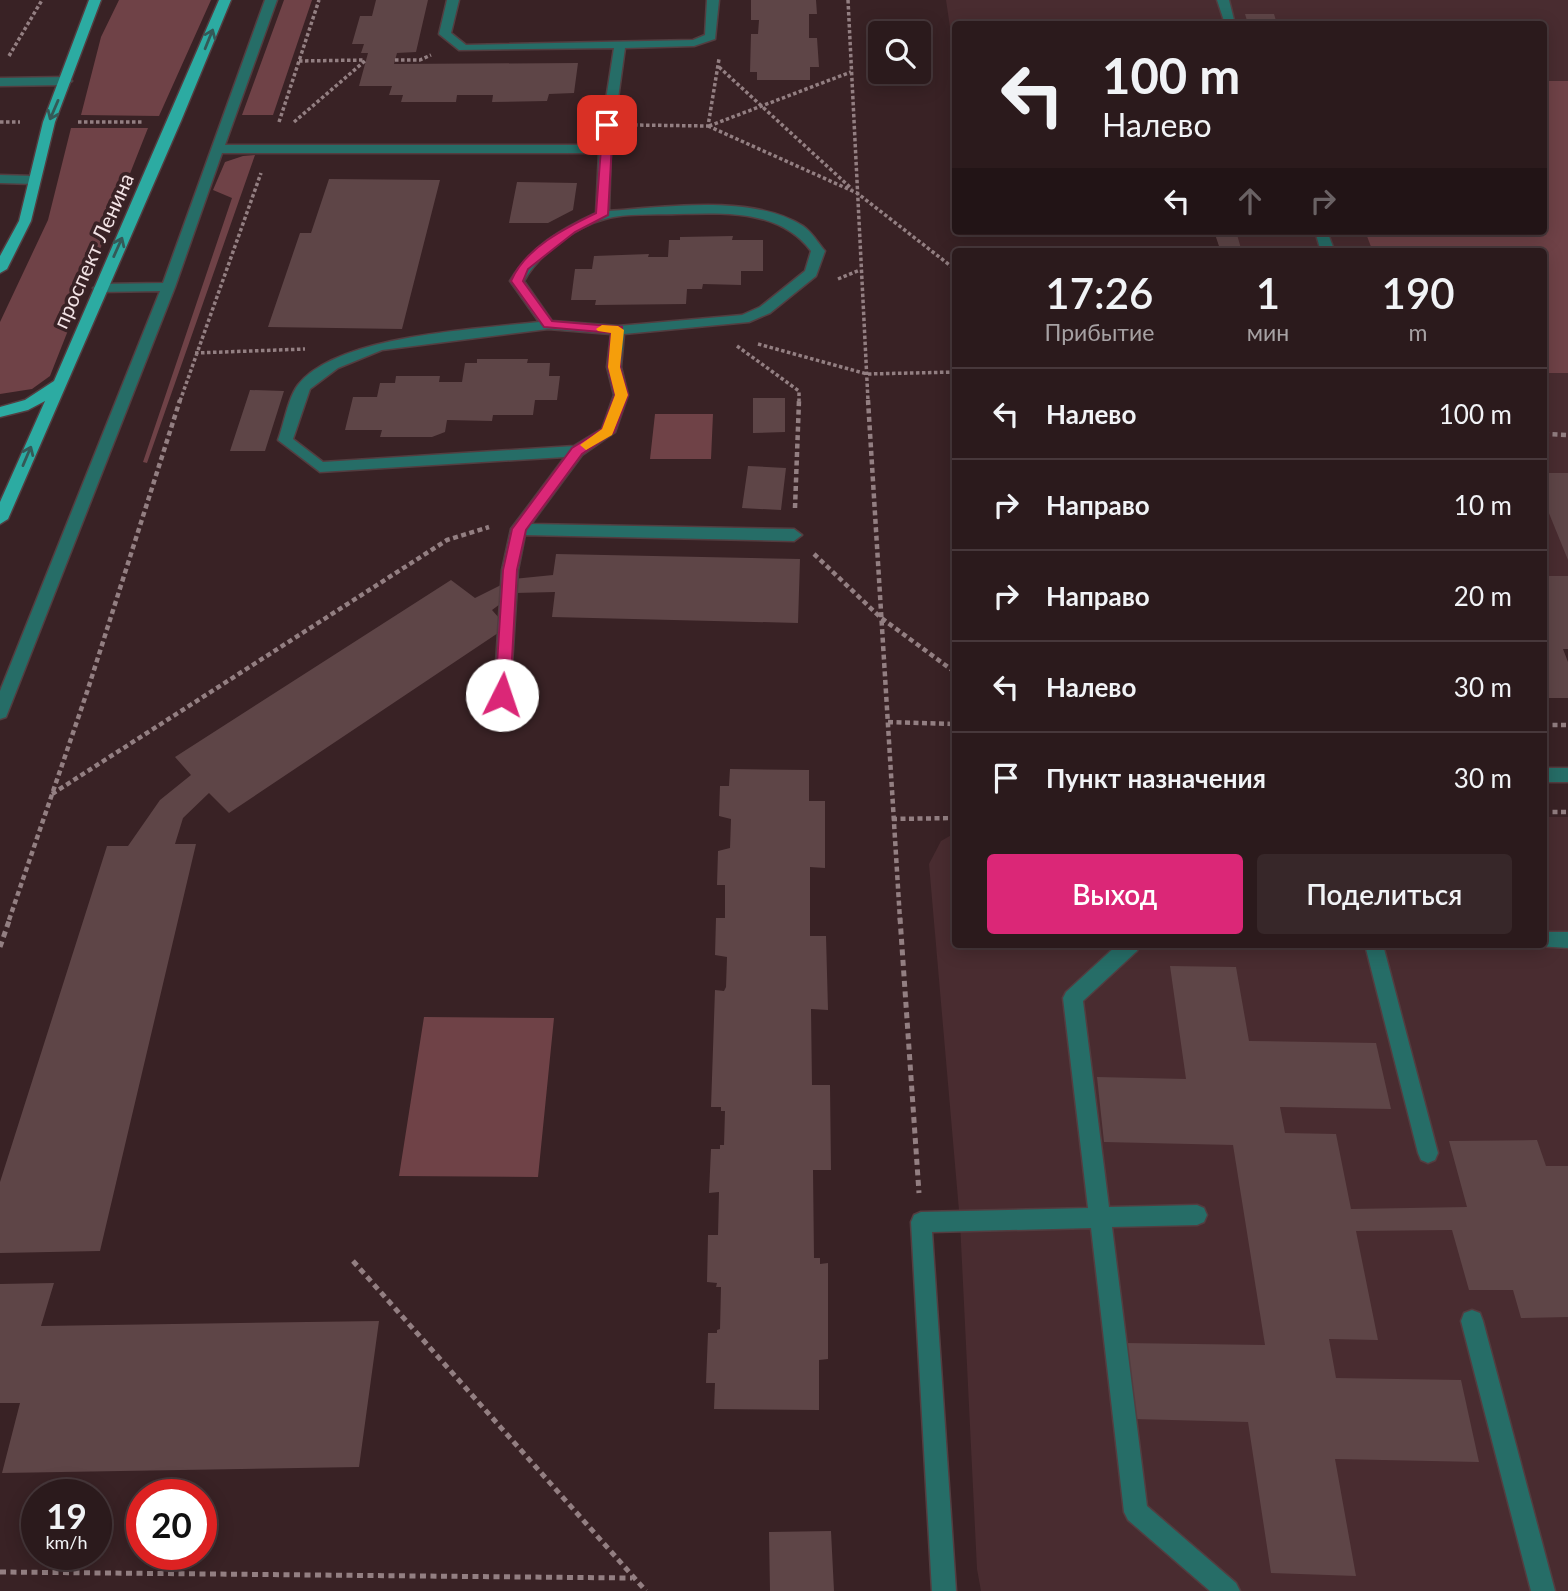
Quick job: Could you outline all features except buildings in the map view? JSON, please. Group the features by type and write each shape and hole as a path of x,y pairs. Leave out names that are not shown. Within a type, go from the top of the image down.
{"main road":[{"path":"0,269 25,221 49,122 95,0"},
{"name":"проспект Ленина","path":"0,519 175,121 225,0"},
{"path":"0,412 26,406 43,396 58,382"}],"lane":[{"path":"0,712 167,287 271,0"},
{"path":"453,0 445,34 463,48 694,43 712,37 713,0"},
{"path":"1223,0 1229,21"},
{"path":"602,215 607,125 620,46"},
{"path":"0,82 66,82"},
{"path":"218,149 605,149"},
{"path":"0,179 34,180"},
{"path":"548,325 517,281 523,267 571,229 602,215 741,211 773,217 800,230 818,251 811,273 765,310 744,319 618,330 548,325 380,346 333,365 303,387 285,440 320,467 577,451"},
{"path":"100,288 167,287"},
{"path":"502,695 510,570 519,529 577,451 608,432 621,395 614,367 618,330"},
{"path":"519,529 794,535"},
{"path":"1547,775 1568,775"},
{"path":"1547,940 1568,940"},
{"path":"1127,948 1073,998 1136,1512 1228,1591"},
{"path":"1375,948 1428,1153"},
{"path":"944,1591 921,1222 1197,1216"},
{"path":"1472,1321 1543,1591"}],"path":[{"path":"6,62 42,0"},
{"path":"304,124 278,124 318,0"},
{"path":"848,0 892,819 921,1222"},
{"path":"708,126 722,37 712,37"},
{"path":"290,124 366,61 299,61"},
{"path":"718,66 857,193 952,267"},
{"path":"607,125 708,126 851,72"},
{"path":"708,126 857,193"},
{"path":"0,947 87,692 195,354 270,149"},
{"path":"706,324 799,391 794,535 880,617 952,670"},
{"path":"719,333 867,374 952,372"},
{"path":"195,354 314,349"},
{"path":"1547,434 1568,435"},
{"path":"52,794 447,540 530,515"},
{"path":"888,722 952,724"},
{"path":"1547,725 1568,724"},
{"path":"1547,813 1568,812"},
{"path":"892,819 952,818"},
{"path":"352,1261 646,1591"},
{"path":"0,1572 632,1578"}],"shaded area":[{"path":"119,0 211,0 159,116 81,115 101,37"},
{"path":"284,0 312,0 273,115 242,115"},
{"path":"946,0 1568,0 1568,649 1547,649 1547,248 1220,248 1215,235 1547,235 1547,21 952,21 952,41"},
{"path":"1547,81 1568,81 1568,373 1547,373 1547,248 1371,248 1367,235 1547,235"},
{"path":"71,128 148,128 50,376 32,389 0,394 0,322 48,220"},
{"path":"255,155 147,463 143,462 232,198 213,190 225,162"},
{"path":"655,414 713,414 711,459 650,459"},
{"path":"1547,817 1568,817 1568,1591 981,1591 977,1569 960,1222 929,864 941,841 952,835 952,948 1547,948"},
{"path":"424,1017 554,1018 538,1177 399,1176"}],"slow traffic":[{"path":"586,445 608,432 621,395 614,367 618,330 602,329"}],"route":[{"path":"502,695 510,570 519,529 577,451 608,432 621,395 614,367 618,330 548,325 517,281 523,267 571,229 602,215 607,125"}]}
